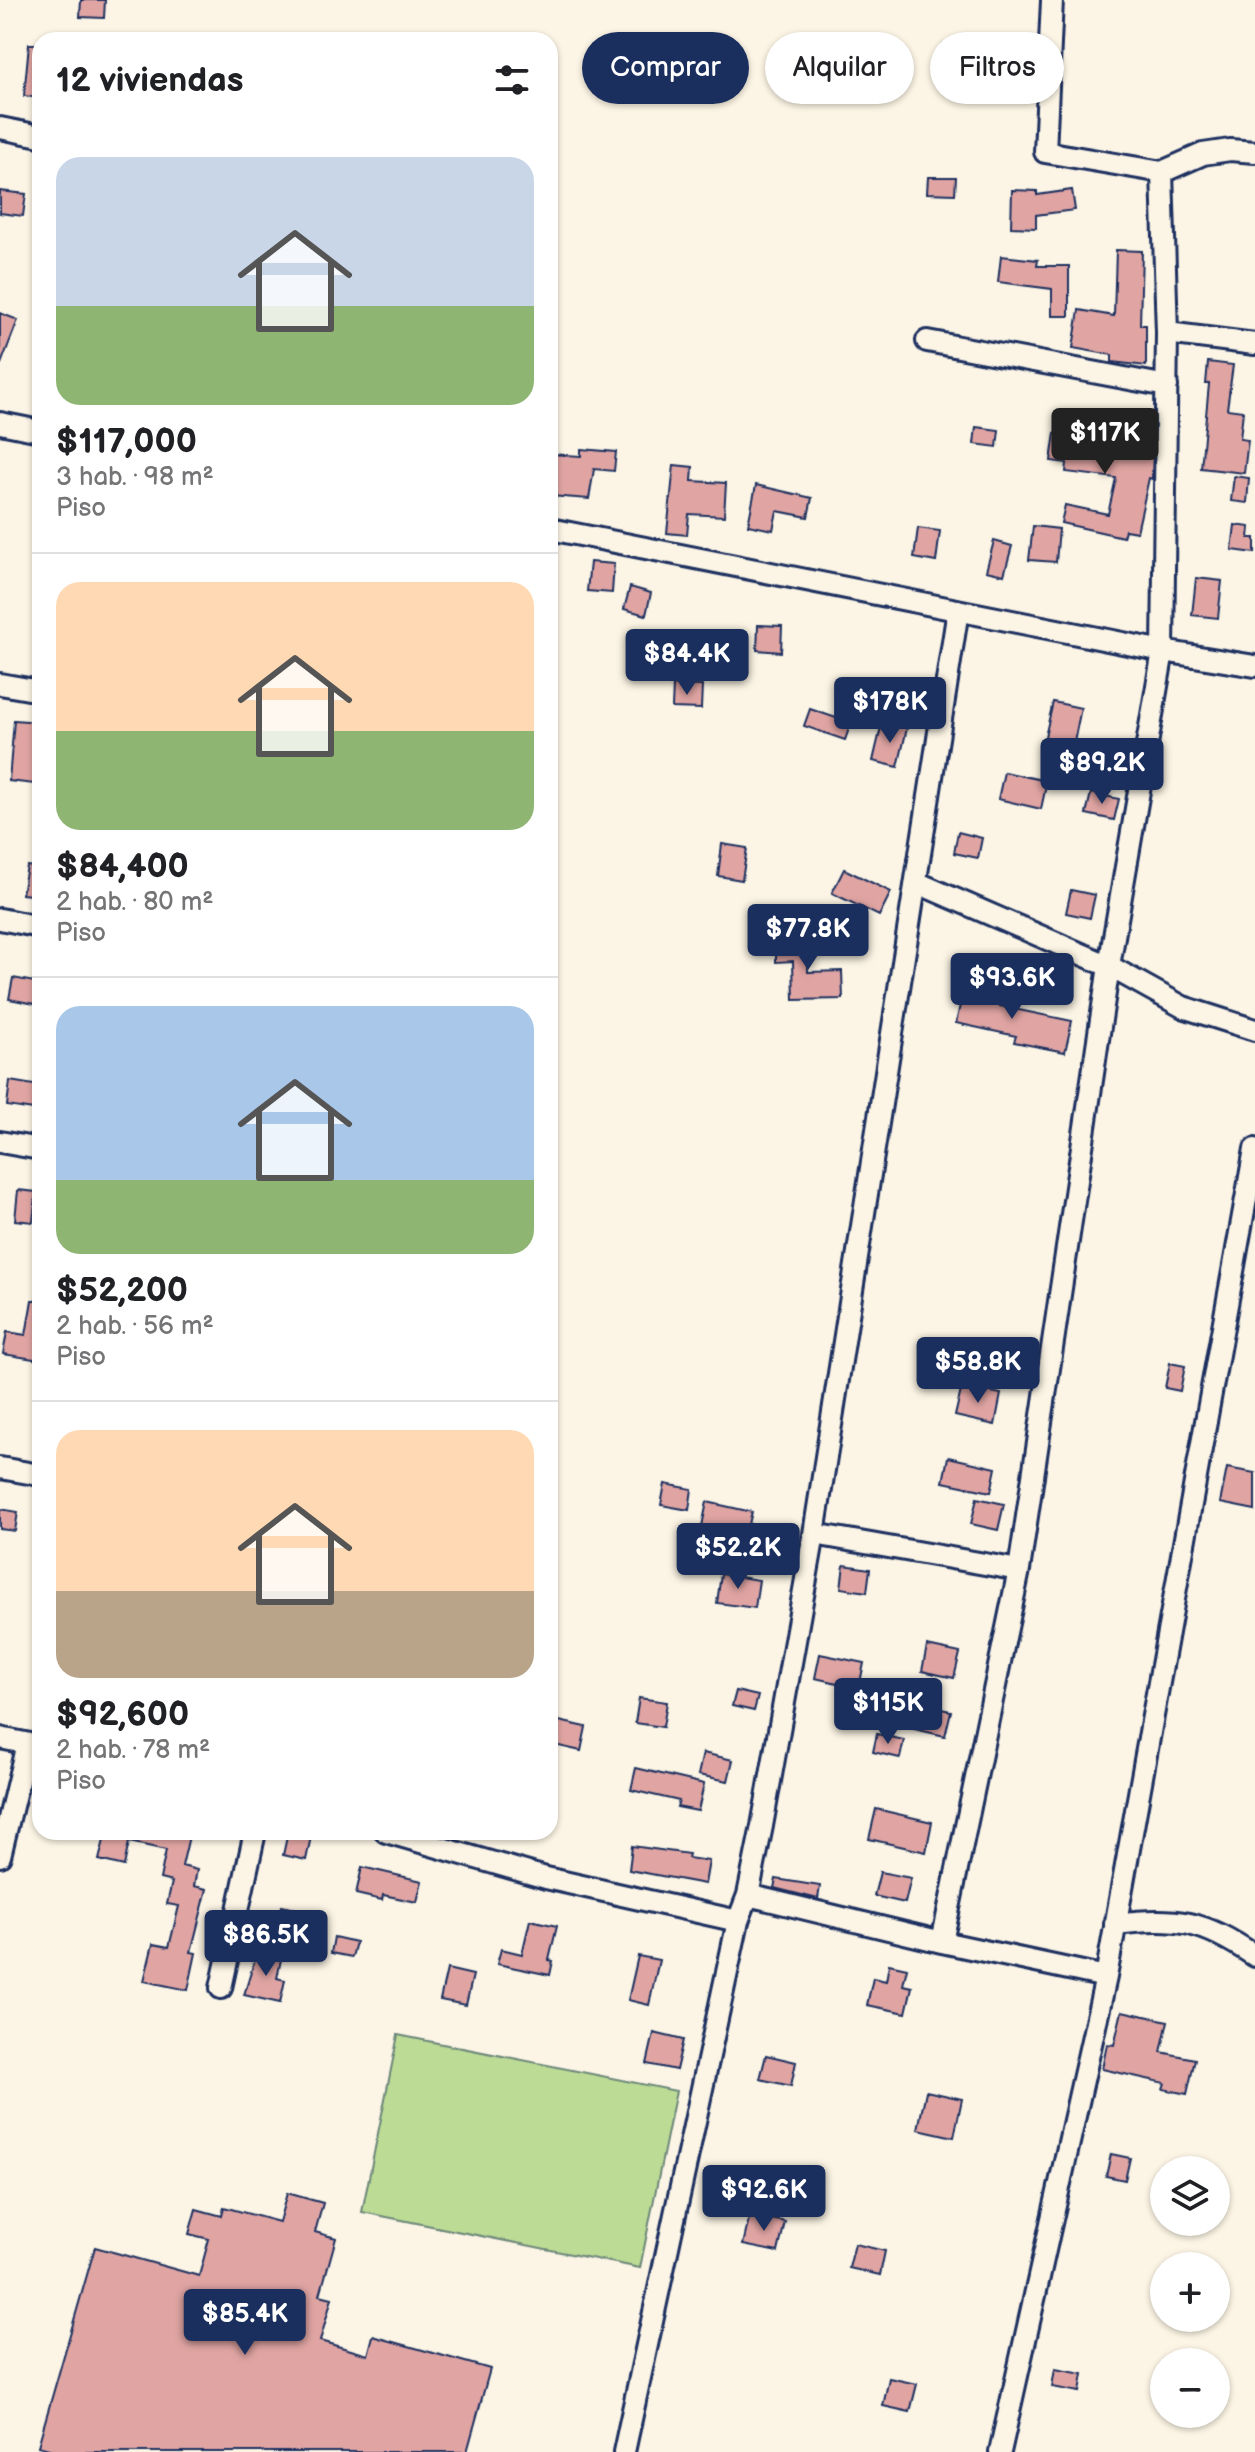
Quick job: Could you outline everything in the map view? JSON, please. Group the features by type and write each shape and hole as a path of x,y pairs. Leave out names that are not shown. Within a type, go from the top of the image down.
{"street":[{"path":"1052,0 1045,152 1162,172 1203,154 1230,150 1255,152"},
{"path":"0,128 32,134"},
{"path":"942,1942 1019,1570 1109,966 1163,651 1167,333 1162,172"},
{"path":"1167,333 1255,344"},
{"path":"927,341 1167,386"},
{"path":"0,423 32,429"},
{"path":"558,531 1163,651 1255,666"},
{"path":"624,2452 738,1921 748,1895 814,1534 918,883 958,610"},
{"path":"0,684 32,690"},
{"path":"918,883 1109,966 1183,1007 1255,1030"},
{"path":"0,919 32,925"},
{"path":"0,1142 32,1148"},
{"path":"1000,2452 1106,1977 1255,1149"},
{"path":"0,1468 32,1474"},
{"path":"814,1534 1019,1570"},
{"path":"0,1738 32,1745"},
{"path":"0,1856 32,1752"},
{"path":"221,1988 253,1840"},
{"path":"414,1840 546,1878 738,1921"},
{"path":"748,1895 942,1942 1106,1977"},
{"path":"1115,1924 1174,1919 1222,1934 1255,1956"}],"green space":[{"path":"398,2035 676,2091 640,2268 362,2212"}],"building":[{"path":"81,0 105,0 104,18 80,17"},
{"path":"29,44 32,44 32,97 24,96"},
{"path":"928,177 956,177 955,194 927,193"},
{"path":"1012,190 1037,191 1037,195 1072,190 1075,210 1036,215 1036,228 1011,227"},
{"path":"0,191 26,194 23,216 0,213"},
{"path":"1116,250 1142,251 1140,325 1146,325 1146,366 1112,362 1112,355 1073,348 1079,310 1114,316"},
{"path":"1001,256 1038,260 1037,266 1069,266 1069,316 1052,316 1052,289 998,282"},
{"path":"0,313 18,320 1,364 0,364"},
{"path":"1208,362 1233,365 1227,409 1243,411 1240,439 1248,440 1244,473 1201,468 1209,384 1206,384"},
{"path":"1070,411 1090,412 1089,438 1153,448 1152,479 1149,478 1137,532 1125,530 1123,537 1061,523 1065,505 1108,514 1116,478 1066,472 1067,463 1051,461 1055,433 1069,435"},
{"path":"976,427 999,430 997,447 974,444"},
{"path":"581,449 616,452 614,471 594,469 589,499 558,497 558,455 581,456"},
{"path":"674,465 693,467 692,481 726,483 724,516 689,514 687,535 667,533"},
{"path":"1234,476 1249,478 1247,503 1231,501"},
{"path":"756,485 812,498 808,517 777,511 773,530 748,525"},
{"path":"1235,525 1250,527 1249,538 1255,538 1255,553 1232,550"},
{"path":"1033,526 1059,529 1056,562 1029,560"},
{"path":"918,528 940,531 936,562 914,558"},
{"path":"994,541 1012,546 1004,575 986,571"},
{"path":"590,562 614,564 612,593 587,591"},
{"path":"1196,578 1222,581 1218,618 1192,615"},
{"path":"630,587 651,593 646,615 624,609"},
{"path":"758,625 782,626 781,652 757,650"},
{"path":"673,685 702,686 701,709 672,708"},
{"path":"1053,702 1081,708 1073,747 1044,741"},
{"path":"810,709 851,723 845,740 804,726"},
{"path":"14,720 32,721 32,784 9,781"},
{"path":"882,723 907,728 898,767 873,761"},
{"path":"1004,772 1047,781 1041,809 998,799"},
{"path":"1091,793 1119,799 1114,820 1086,814"},
{"path":"958,832 982,838 978,858 954,853"},
{"path":"722,844 747,848 742,880 718,876"},
{"path":"27,866 32,867 32,895 22,894"},
{"path":"844,869 891,892 879,916 832,893"},
{"path":"1071,890 1095,895 1090,918 1066,913"},
{"path":"776,938 808,938 808,972 842,971 843,999 794,1000 793,961 776,962"},
{"path":"13,978 32,982 32,1003 9,999"},
{"path":"964,987 1003,995 1000,1006 1072,1021 1065,1052 1014,1042 1016,1036 956,1023"},
{"path":"10,1081 32,1085 32,1110 7,1106"},
{"path":"18,1190 32,1192 32,1222 15,1220"},
{"path":"32,1300 32,1359 3,1354 7,1332 26,1335"},
{"path":"1170,1363 1185,1366 1180,1391 1165,1388"},
{"path":"962,1386 1001,1394 995,1425 955,1416"},
{"path":"948,1457 996,1468 991,1492 943,1482"},
{"path":"1227,1468 1255,1473 1255,1510 1220,1503"},
{"path":"665,1484 692,1489 689,1510 661,1505"},
{"path":"977,1498 1004,1504 998,1530 971,1524"},
{"path":"707,1502 752,1512 746,1536 702,1526"},
{"path":"0,1509 18,1512 15,1531 0,1529"},
{"path":"844,1565 870,1569 867,1592 841,1588"},
{"path":"721,1574 759,1580 755,1608 717,1603"},
{"path":"927,1646 960,1653 954,1678 922,1671"},
{"path":"820,1654 864,1663 859,1688 815,1678"},
{"path":"736,1691 758,1696 754,1711 732,1706"},
{"path":"639,1698 667,1702 663,1727 635,1723"},
{"path":"906,1702 951,1711 945,1736 901,1726"},
{"path":"558,1721 586,1727 581,1751 558,1746"},
{"path":"877,1734 904,1740 900,1758 873,1752"},
{"path":"703,1753 733,1760 728,1781 698,1775"},
{"path":"636,1768 704,1784 698,1811 677,1807 679,1801 631,1790"},
{"path":"876,1809 932,1822 926,1852 869,1839"},
{"path":"104,1840 188,1840 182,1866 197,1870 194,1886 207,1889 191,1952 196,1953 188,1990 144,1981 153,1944 169,1947 179,1906 167,1904 172,1882 160,1879 166,1850 129,1842 124,1866 99,1860"},
{"path":"286,1840 310,1840 306,1860 283,1855"},
{"path":"632,1846 689,1854 688,1858 709,1861 705,1884 629,1870"},
{"path":"362,1867 422,1881 417,1902 383,1895 382,1900 356,1894"},
{"path":"880,1872 911,1878 905,1903 874,1896"},
{"path":"776,1879 820,1886 818,1899 774,1888"},
{"path":"282,1906 320,1914 315,1934 277,1926"},
{"path":"530,1920 557,1926 549,1960 553,1961 550,1975 497,1964 501,1949 522,1954"},
{"path":"334,1937 356,1942 352,1957 331,1953"},
{"path":"258,1949 282,1955 277,1978 285,1980 280,2003 244,1995"},
{"path":"638,1956 659,1960 649,2005 628,2000"},
{"path":"889,1964 907,1968 903,1985 912,1987 906,2013 867,2005 873,1978 886,1981"},
{"path":"447,1969 473,1975 466,2005 440,2000"},
{"path":"1122,2011 1168,2021 1161,2052 1195,2059 1187,2094 1163,2089 1165,2083 1102,2069 1107,2044 1114,2045"},
{"path":"654,2033 683,2040 676,2070 647,2064"},
{"path":"766,2055 796,2062 791,2086 760,2079"},
{"path":"926,2091 962,2099 954,2137 918,2129"},
{"path":"1111,2154 1130,2158 1125,2180 1106,2176"},
{"path":"287,2193 323,2203 315,2232 336,2238 320,2295 332,2298 320,2341 368,2355 373,2336 490,2369 467,2452 60,2452 38,2446 95,2247 199,2276 209,2239 189,2234 196,2209 222,2216 224,2207 279,2222"},
{"path":"750,2214 785,2222 778,2252 743,2245"},
{"path":"855,2244 885,2251 880,2275 849,2268"},
{"path":"1055,2369 1083,2374 1080,2392 1052,2387"},
{"path":"889,2378 917,2384 910,2412 883,2406"}]}
